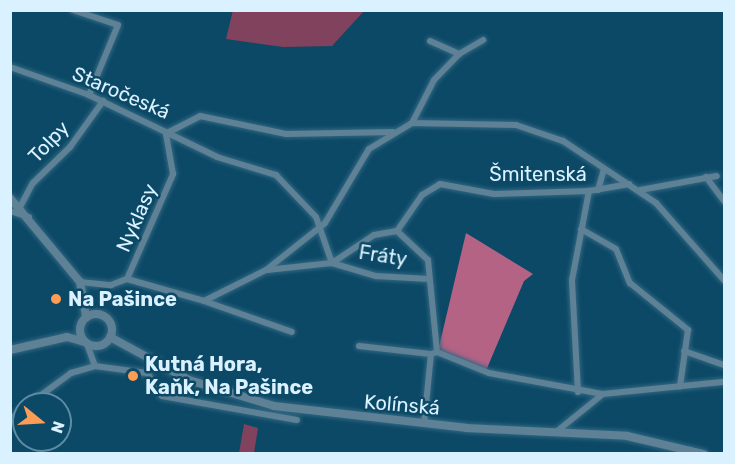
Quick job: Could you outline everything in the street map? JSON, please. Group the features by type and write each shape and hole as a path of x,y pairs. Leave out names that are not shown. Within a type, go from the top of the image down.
{"street":[{"path":"74,10 118,25 89,95"},
{"path":"412,123 434,80 459,54 483,40"},
{"path":"430,41 459,54"},
{"name":"Staročeská","path":"10,68 89,95 166,134 200,116 264,132 366,135 394,132"},
{"name":"Tolpy","path":"20,207 33,183 70,147 103,101"},
{"path":"204,301 267,270 320,228 369,149 412,123 516,125 563,141 640,190 724,280"},
{"path":"166,134 276,175 305,202 320,228 332,263"},
{"name":"Nyklasy","path":"127,279 173,174 166,134"},
{"path":"366,135 369,149"},
{"path":"598,190 604,169"},
{"path":"640,190 717,176"},
{"path":"706,177 724,201"},
{"name":"Šmitenská","path":"397,231 422,195 440,184 494,194 589,192 630,184"},
{"path":"578,392 572,280 589,192"},
{"path":"10,198 31,217 80,282 86,304 86,317 79,329 67,337 10,350"},
{"path":"10,211 31,217"},
{"path":"581,229 616,249 630,283 688,330 680,386"},
{"path":"267,270 332,263 374,235 397,231"},
{"name":"Fráty","path":"397,231 428,260 434,353 424,424"},
{"name":"Fráty","path":"332,263 376,276 429,279"},
{"path":"80,282 111,285 127,279 204,301 292,332"},
{"path":"67,337 100,346 111,337 110,322 96,314 86,304"},
{"path":"86,317 96,314"},
{"path":"79,329 96,366"},
{"name":"Kolínská","path":"111,337 159,361 189,380 274,406 424,424 660,440 704,453"},
{"path":"359,346 434,353 489,373 578,392 603,394 724,382"},
{"path":"684,351 724,365"},
{"path":"147,373 159,361"},
{"path":"45,392 63,378 96,366 147,373 162,396 297,420"},
{"path":"556,432 603,394"}],"shaded area":[{"path":"233,10 364,11 332,46 283,47 226,39"},
{"path":"466,233 533,274 524,281 485,373 438,351"},
{"path":"244,424 258,428 254,453 239,453"}],"place":[{"name":"Na Pašince","path":"56,299"},
{"name":"Kutná Hora, Kaňk, Na Pašince","path":"133,376"}]}
